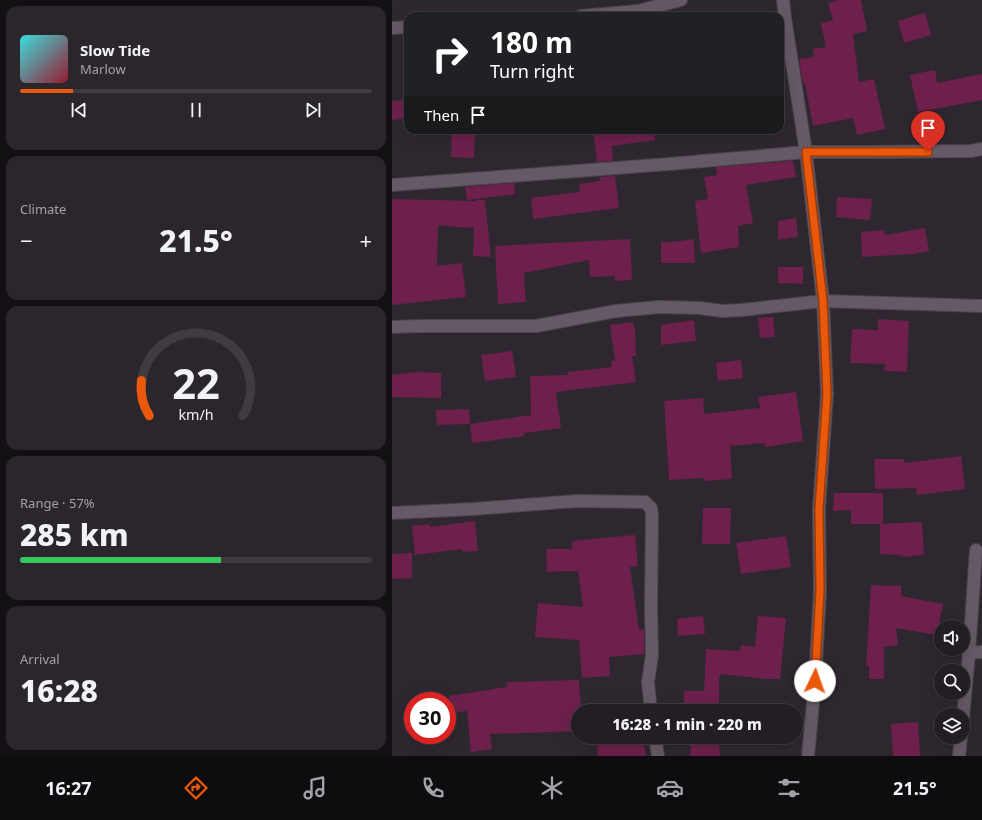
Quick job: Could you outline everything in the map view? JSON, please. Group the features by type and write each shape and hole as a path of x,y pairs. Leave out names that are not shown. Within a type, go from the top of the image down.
{"street":[{"path":"627,12 638,11 681,0"},
{"path":"783,0 806,152 823,301 827,394 819,509 820,591 815,681 808,756"},
{"path":"392,28 404,27"},
{"path":"392,185 806,152 970,151 982,149"},
{"path":"392,327 536,326 616,310 659,307 700,308 722,311 823,301 982,306"},
{"path":"392,513 473,510 491,507 577,501 645,502 651,508 652,515 652,654 648,682 650,704"},
{"path":"976,550 970,653 982,652"},
{"path":"964,708 970,656"},
{"path":"656,744 658,756"},
{"path":"959,756 960,744"}],"building":[{"path":"840,0 861,0 867,31 853,34 859,82 874,79 885,129 857,135 853,118 813,126 799,59 814,57 813,49 826,47 821,23 833,20 828,3"},
{"path":"925,13 931,35 904,43 898,21"},
{"path":"935,70 937,83 982,74 982,100 918,112 910,75"},
{"path":"404,100 404,118 392,120 392,101"},
{"path":"452,134 475,134 474,158 451,157"},
{"path":"594,134 654,134 655,140 612,146 613,161 597,162"},
{"path":"793,161 796,177 746,185 753,223 738,226 739,247 701,253 695,201 708,199 704,177 717,175 716,167"},
{"path":"615,176 619,208 533,219 531,198 580,192 579,184 600,181 599,177"},
{"path":"514,183 515,194 467,200 465,187"},
{"path":"837,197 872,199 870,220 836,217"},
{"path":"392,199 485,200 491,257 473,256 474,227 465,228 438,225 437,266 462,263 466,297 392,305"},
{"path":"796,218 798,237 778,240 778,221"},
{"path":"925,228 929,251 913,254 862,257 861,232 884,230 885,235"},
{"path":"630,239 632,280 615,281 615,276 590,277 589,260 524,273 526,302 498,304 495,246"},
{"path":"694,239 695,263 661,263 661,242"},
{"path":"778,267 803,267 803,284 778,283"},
{"path":"773,317 775,337 760,338 758,318"},
{"path":"878,319 909,321 907,372 884,371 885,364 850,363 852,329 878,330"},
{"path":"694,320 696,341 661,345 661,325"},
{"path":"633,322 635,328 636,356 632,356 636,382 556,392 561,428 524,433 524,436 472,443 470,424 531,415 530,376 568,375 567,372 612,367 611,361 615,360 610,325"},
{"path":"512,351 516,377 485,381 481,355"},
{"path":"741,360 743,378 718,381 716,363"},
{"path":"416,372 441,373 441,398 392,397 392,375"},
{"path":"796,392 803,441 765,447 764,443 730,446 732,479 704,481 704,478 669,480 664,401 703,398 704,414 760,408 758,397"},
{"path":"469,409 470,424 437,425 436,410"},
{"path":"961,456 965,489 917,495 916,488 875,489 874,459 904,459 904,463"},
{"path":"834,493 883,493 883,524 851,524 851,510 833,511"},
{"path":"703,508 731,508 730,544 702,544"},
{"path":"475,521 478,551 463,552 462,549 415,555 412,526 429,524 430,527"},
{"path":"922,522 924,555 901,557 901,555 880,554 880,524"},
{"path":"635,535 638,566 630,567 639,630 644,629 644,654 609,657 610,676 582,678 579,640 535,637 538,603 583,607 578,571 547,572 546,549 572,549 572,541"},
{"path":"786,536 791,567 741,574 736,543"},
{"path":"412,553 412,578 392,579 392,554"},
{"path":"871,585 901,586 901,596 943,604 940,620 934,620 934,634 896,628 898,645 884,647 884,679 869,679 869,666 866,666"},
{"path":"703,616 705,634 678,636 677,619"},
{"path":"758,616 786,618 780,679 720,674 719,704 684,704 684,691 704,691 706,649 740,651 741,645 755,647"},
{"path":"579,680 581,704 571,704 571,731 490,734 492,749 471,752 467,711 456,712 456,695 507,687 507,682"},
{"path":"918,722 920,756 893,756 891,724"},
{"path":"597,744 644,744 646,756 598,756"},
{"path":"691,744 719,744 720,756 690,756"}],"route":[{"path":"815,681 820,591 819,509 827,394 823,301 806,152 928,152"}]}
